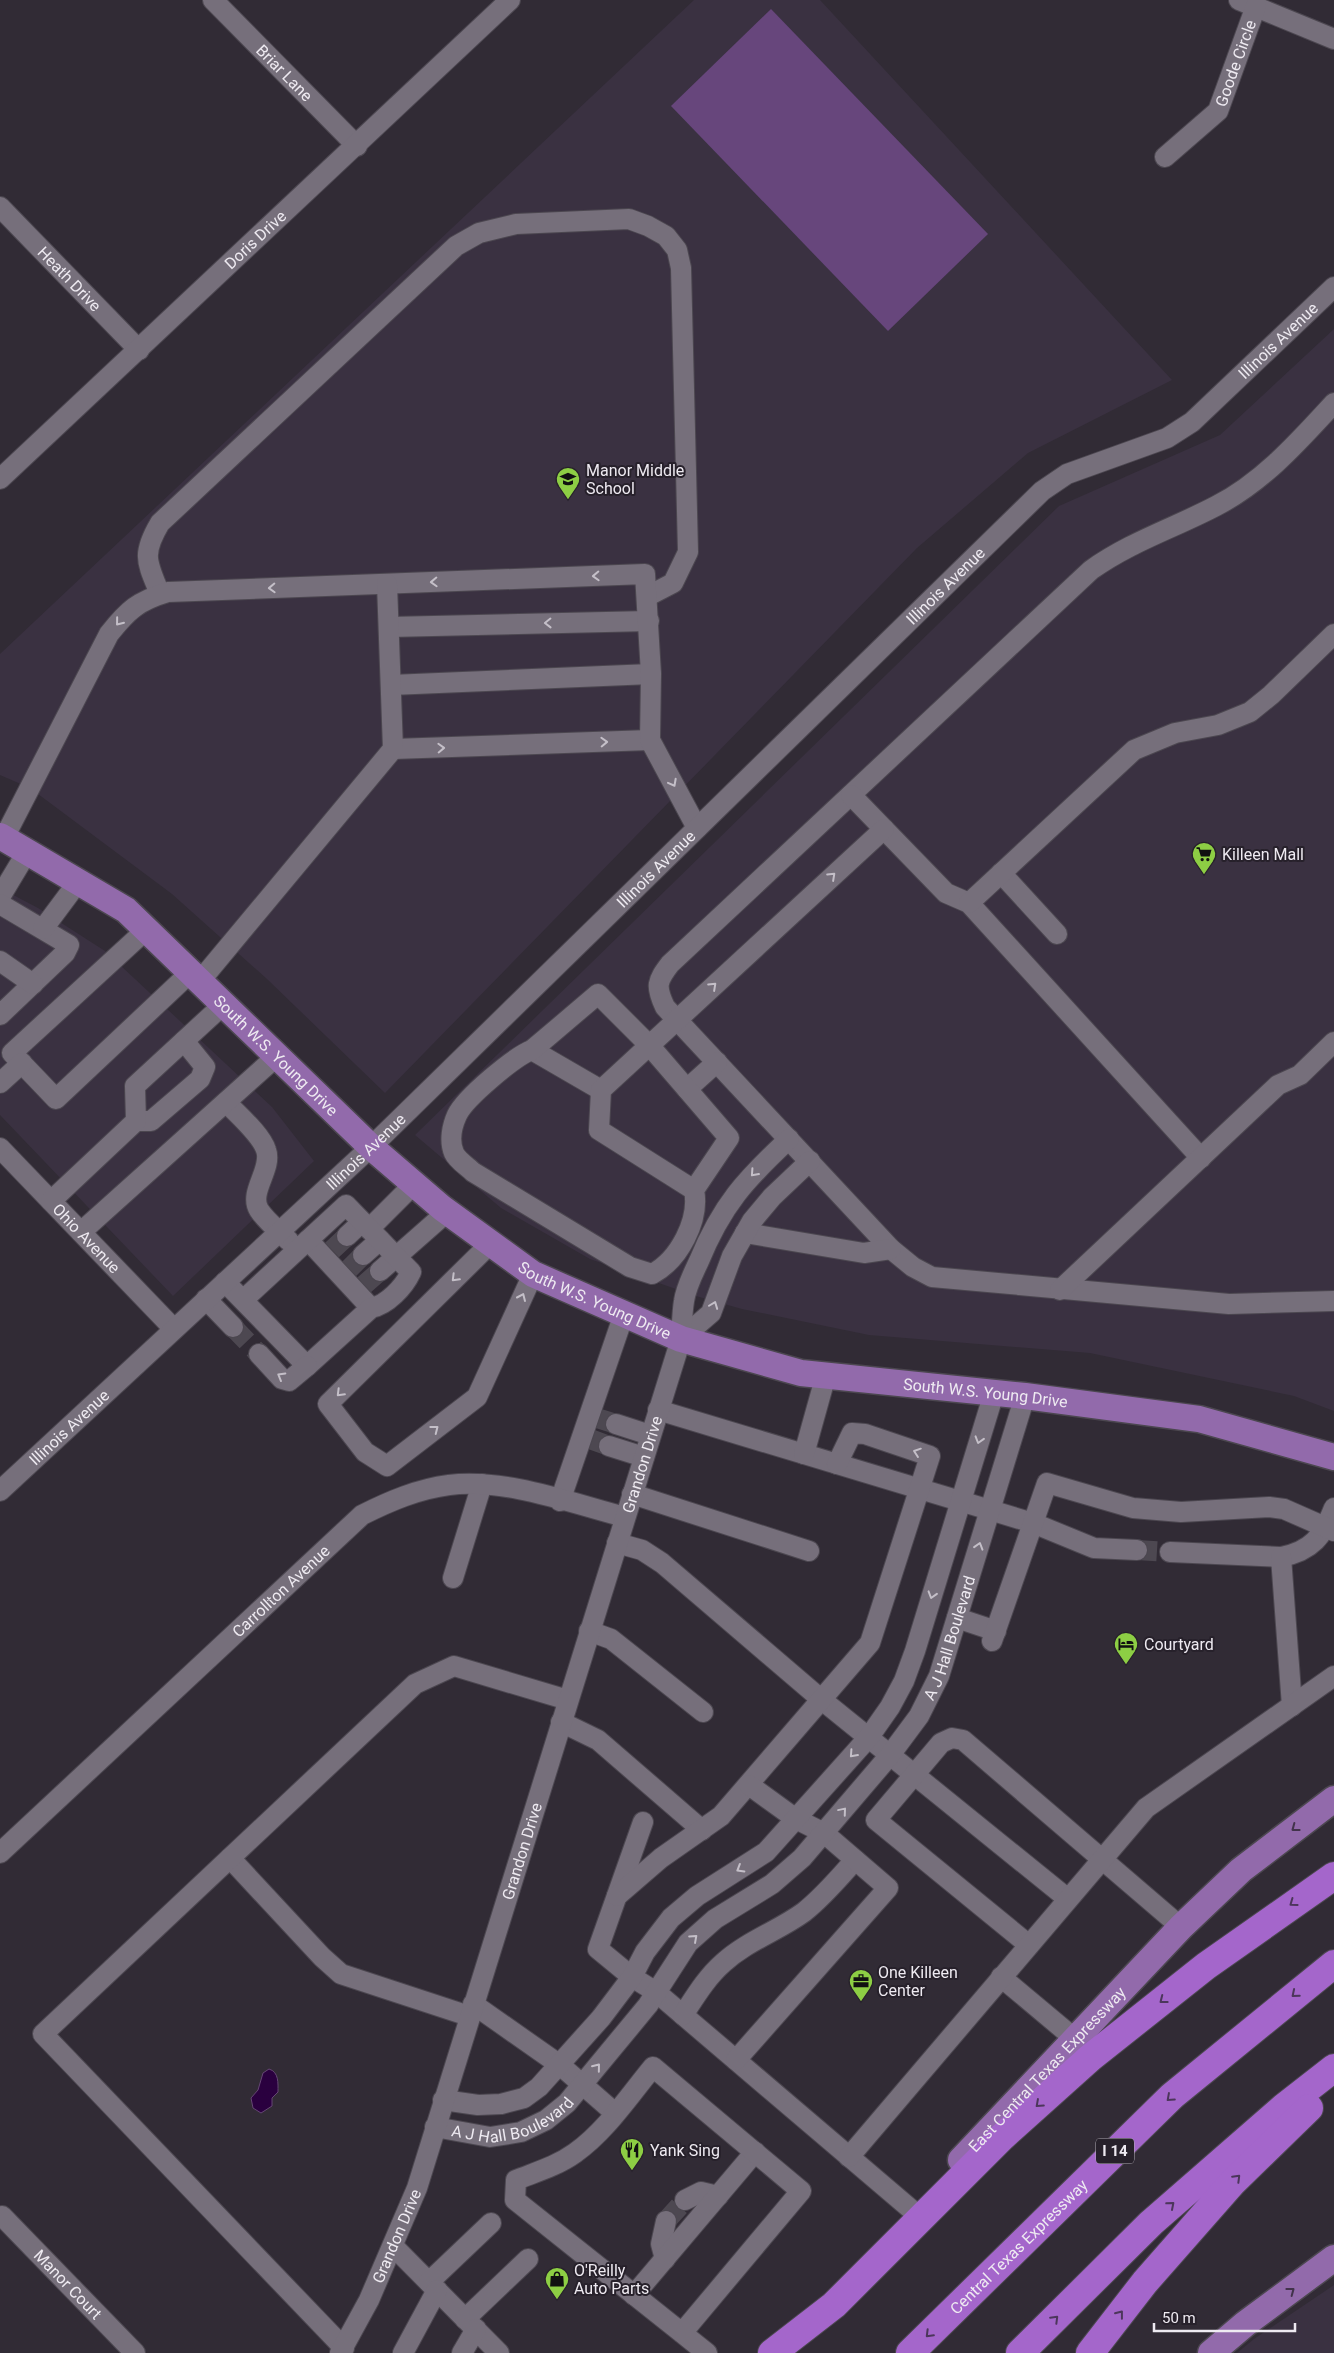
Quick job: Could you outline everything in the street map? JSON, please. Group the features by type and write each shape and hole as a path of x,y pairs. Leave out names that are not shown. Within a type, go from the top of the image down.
{"highway":[{"path":"772,2353 834,2305 1002,2137 1090,2058 1206,1966 1334,1876"},
{"name":"Central Texas Expressway","path":"910,2353 1172,2096 1334,1964"},
{"path":"1020,2353 1151,2223 1284,2107 1334,2068"},
{"path":"1090,2353 1145,2282 1232,2183 1334,2084"}],"main road":[{"name":"South W.S. Young Drive","path":"2,837 126,910 371,1147 447,1212 533,1274 681,1339 801,1373 1025,1396 1199,1419 1334,1457"},
{"name":"East Central Texas Expressway","path":"772,2353 913,2211 1181,1927 1241,1870 1334,1799"},
{"path":"1211,2353 1245,2324 1334,2258"}],"street":[{"name":"Briar Lane","path":"214,0 357,146"},
{"name":"Doris Drive","path":"0,479 357,146 510,0"},
{"path":"1247,3 1334,39"},
{"name":"Goode Circle","path":"1165,157 1218,111 1247,3"},
{"name":"Heath Drive","path":"0,207 139,350"},
{"path":"160,594 146,553 151,538 160,523 456,246 479,233 516,224 629,219 648,226 666,236 677,250 681,268 688,552 673,583 648,596"},
{"name":"Illinois Avenue","path":"0,1491 371,1147 1042,491 1068,474 1167,438 1192,422 1334,287"},
{"path":"1334,403 1260,477 1218,505 1117,552 1091,570 670,964 660,977 657,988 665,1006 891,1249 913,1266 932,1277 1229,1304 1334,1301"},
{"path":"2,837 109,634 125,614 146,599 168,592 645,574 648,596 651,674 650,740 697,828"},
{"path":"147,929 12,1053 56,1099 195,977 393,750 388,584"},
{"path":"389,626 649,621"},
{"path":"969,903 1134,750 1168,736 1218,725 1250,712 1271,695 1334,634"},
{"path":"390,685 651,674"},
{"path":"393,750 650,740"},
{"path":"851,795 946,893 969,903 1201,1158"},
{"path":"694,1190 728,1138 649,1045 598,994 532,1050 520,1054 457,1113 451,1136 454,1154 473,1172 630,1267 652,1274 669,1263 694,1220 697,1201 694,1190 599,1130 601,1090 649,1045 677,1019 884,829"},
{"path":"0,897 27,852"},
{"path":"1001,873 1057,934"},
{"path":"42,929 78,882"},
{"path":"0,904 69,944 65,954 0,1015"},
{"path":"0,961 34,984"},
{"path":"136,1121 135,1086 224,1004"},
{"path":"51,1201 136,1121 151,1121 200,1079 205,1067 184,1041"},
{"path":"1060,1290 1278,1085 1300,1074 1334,1042"},
{"path":"532,1050 601,1090"},
{"path":"81,1232 277,1056"},
{"path":"687,1089 717,1062"},
{"path":"0,1084 22,1063"},
{"path":"226,1102 259,1138 266,1150 266,1165 256,1198 258,1209 279,1231 302,1245 328,1254 360,1289 371,1308"},
{"name":"Grandon Drive","path":"342,2350 369,2300 417,2188 681,1339 684,1299 712,1230 729,1201 759,1167 789,1139"},
{"name":"Ohio Avenue","path":"1,1150 174,1329"},
{"path":"681,1339 712,1313 732,1256 752,1220 772,1197 810,1161"},
{"path":"363,1255 371,1231 414,1184"},
{"path":"243,1300 346,1205 411,1272 405,1283 379,1307 371,1308 289,1381 282,1379 259,1354"},
{"path":"380,1271 447,1212"},
{"path":"347,1236 371,1231"},
{"path":"745,1233 864,1253 891,1249"},
{"path":"490,1244 328,1404 365,1452 387,1466 477,1397 533,1274"},
{"path":"225,1282 307,1366"},
{"path":"206,1299 234,1327"},
{"path":"560,1501 594,1416 624,1314"},
{"path":"804,1454 826,1376"},
{"name":"A J Hall Boulevard","path":"443,2100 478,2105 501,2104 524,2098 539,2087 601,2018 632,1977 645,1952 671,1918 697,1896 766,1852 869,1737 890,1707 904,1681 915,1651 994,1393"},
{"name":"A J Hall Boulevard","path":"435,2127 490,2137 521,2132 546,2120 567,2103 648,2005 688,1943 715,1919 772,1884 802,1858 890,1755 920,1716 939,1676 1025,1396"},
{"path":"658,1410 1033,1523 1094,1548 1136,1550"},
{"path":"616,1424 650,1435"},
{"path":"617,1896 661,1858 721,1816 870,1643 930,1456 865,1434 852,1433 837,1464"},
{"path":"609,1446 644,1457"},
{"path":"957,1618 994,1636 1047,1483 1133,1508 1181,1512 1270,1508 1284,1510 1330,1529"},
{"path":"453,1578 482,1484"},
{"name":"Carrollton Avenue","path":"0,1853 362,1515 391,1500 421,1491 449,1485 482,1484 560,1501 625,1518"},
{"path":"632,1494 809,1551"},
{"path":"1170,1552 1281,1557 1293,1555 1311,1546 1330,1529 1334,1508"},
{"path":"617,1543 642,1550 662,1563 822,1700 1068,1899"},
{"path":"1281,1557 1292,1706"},
{"path":"590,1631 611,1639 704,1712"},
{"path":"342,2350 43,2034 415,1684 454,1666 568,1700"},
{"path":"849,2157 1146,1808 1334,1676"},
{"path":"561,1722 598,1740 702,1830"},
{"path":"1029,1946 876,1820 941,1744 952,1738 963,1740 1103,1858 1181,1927"},
{"path":"736,2060 888,1888 824,1833 796,1819 748,1785"},
{"path":"643,1822 598,1949 632,1977 656,1992 913,2211"},
{"path":"230,1858 322,1957 341,1974 471,2010 560,2065"},
{"path":"683,2015 706,1982 722,1964 745,1945 802,1912 827,1892 855,1860"},
{"path":"1002,1977 1075,2039"},
{"name":"A J Hall Boulevard","path":"560,2065 582,2085"},
{"path":"682,2333 801,2191 653,2067 594,2137 574,2154 549,2168 516,2180 515,2200 707,2353"},
{"path":"582,2085 615,2113"},
{"path":"634,2294 755,2152"},
{"path":"685,2200 701,2192 718,2196"},
{"name":"Manor Court","path":"2,2216 135,2353"},
{"path":"664,2258 661,2244 666,2221"},
{"path":"404,2353 433,2286 491,2223"},
{"path":"393,2246 499,2353"},
{"path":"462,2353 471,2324 528,2259"}],"shaded area":[{"name":"Manor Middle School","path":"694,0 820,0 1172,380 1028,453 917,548 385,1093 267,979 172,894 30,788 0,775 0,654"},
{"path":"771,9 988,234 888,331 671,106"},
{"path":"1334,329 1334,1411 1294,1396 1090,1353 869,1335 742,1309 696,1296 590,1259 501,1208 415,1135 1059,506 1220,435"},
{"path":"0,888 38,908 105,951 272,1107 314,1161 173,1296 0,1115"},
{"path":"269,2069 276,2075 278,2092 272,2098 272,2106 261,2113 253,2108 251,2098 258,2090 263,2073"},
{"path":"1334,2285 1334,2353 1237,2353 1254,2339"}],"tunnel":[{"path":"332,1250 347,1236"},
{"path":"349,1269 363,1255"},
{"path":"364,1285 380,1271"},
{"path":"233,1327 259,1354"},
{"path":"597,1418 616,1424"},
{"path":"590,1439 609,1446"},
{"path":"1137,1550 1170,1552"},
{"path":"666,2221 685,2200"}],"place":[{"name":"Manor Middle School","path":"568,500"},
{"name":"Killeen Mall","path":"1204,875"},
{"name":"Courtyard","path":"1126,1665"},
{"name":"One Killeen Center","path":"861,2002"},
{"name":"Yank Sing","path":"632,2171"},
{"name":"O'Reilly Auto Parts","path":"557,2300"}]}
